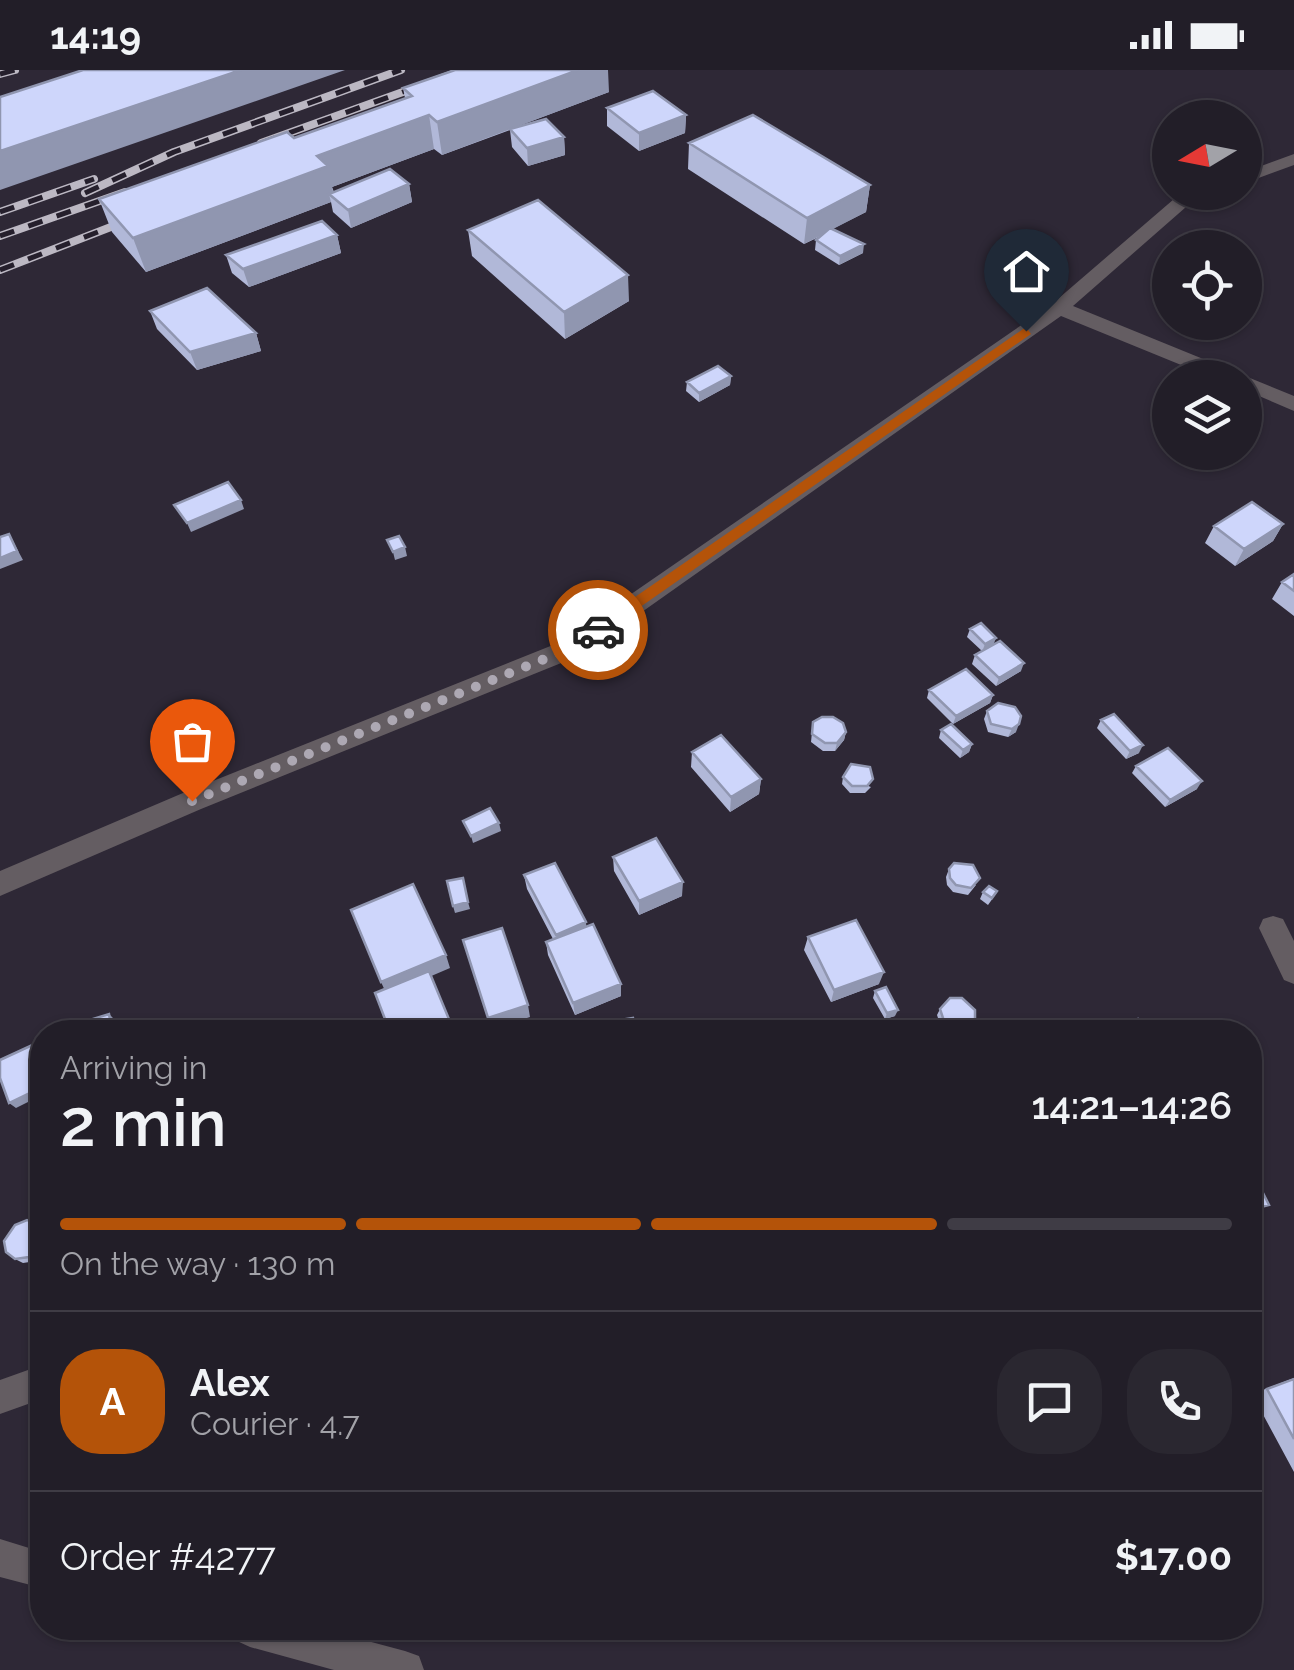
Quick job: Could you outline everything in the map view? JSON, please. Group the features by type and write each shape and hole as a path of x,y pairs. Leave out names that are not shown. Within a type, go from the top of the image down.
{"street":[{"path":"1262,171 1294,158"},
{"path":"0,884 192,801 572,648 1059,308 1173,210"},
{"path":"1059,308 1189,360"},
{"path":"1262,390 1294,404"},
{"path":"1273,928 1294,971"},
{"path":"0,1397 30,1386"},
{"path":"0,1558 30,1567"},
{"path":"291,1640 384,1667"}],"building":[{"path":"83,70 241,70 0,151 0,97"},
{"path":"455,70 578,70 437,122 429,115 317,156 328,166 133,238 99,199 287,132 294,138 412,96 403,88"},
{"path":"653,91 686,115 639,133 607,108"},
{"path":"753,115 870,185 807,218 689,143"},
{"path":"546,119 564,137 527,148 510,129"},
{"path":"390,169 409,184 348,210 329,194"},
{"path":"538,200 628,275 564,312 468,230"},
{"path":"322,221 337,235 243,269 226,255"},
{"path":"830,228 864,244 840,256 816,240"},
{"path":"207,288 256,333 190,352 150,311"},
{"path":"718,366 731,376 699,393 687,382"},
{"path":"228,482 241,500 187,523 174,505"},
{"path":"1252,502 1283,524 1244,549 1214,526"},
{"path":"9,534 17,551 0,558 0,537"},
{"path":"399,536 405,547 393,552 387,540"},
{"path":"1294,574 1294,591 1282,582"},
{"path":"981,623 996,638 985,644 970,629"},
{"path":"1000,641 1024,663 999,678 975,655"},
{"path":"966,669 993,695 956,716 929,690"},
{"path":"998,703 1015,707 1021,716 1019,724 1012,729 991,724 987,711"},
{"path":"1114,714 1143,745 1130,751 1101,720"},
{"path":"833,717 843,723 846,732 837,743 825,743 812,734 813,722"},
{"path":"951,724 972,744 963,750 941,730"},
{"path":"721,735 761,779 731,797 692,752"},
{"path":"1168,748 1202,781 1170,800 1136,766"},
{"path":"851,764 870,767 873,779 867,786 852,786 843,777"},
{"path":"490,808 499,823 471,836 463,821"},
{"path":"656,838 683,882 639,901 613,857"},
{"path":"555,863 586,922 556,935 524,875"},
{"path":"954,863 973,865 980,878 971,888 956,885 950,878 949,869"},
{"path":"463,878 468,902 453,906 447,881"},
{"path":"413,884 446,955 381,982 351,910"},
{"path":"989,886 997,891 992,898 983,892"},
{"path":"856,920 884,972 834,990 808,937"},
{"path":"593,924 621,984 573,1003 546,942"},
{"path":"502,928 528,1005 488,1018 463,940"},
{"path":"429,971 449,1020 385,1020 375,993"},
{"path":"886,987 898,1010 887,1013 875,991"},
{"path":"950,998 962,998 975,1010 975,1020 944,1020 940,1009"},
{"path":"30,1046 30,1093 9,1103 0,1078 0,1060"},
{"path":"30,1222 29,1257 15,1259 6,1252 4,1241 15,1225"},
{"path":"1294,1379 1294,1439 1267,1389"}],"railway":[{"path":"0,74 15,70"},
{"path":"85,193 174,152 401,70"},
{"path":"261,143 464,70"},
{"path":"0,212 94,179"},
{"path":"0,236 125,192"},
{"path":"0,270 134,218"}],"way so far":[{"path":"192,801 572,648 598,630"}],"route":[{"path":"598,630 1026,331"}]}
